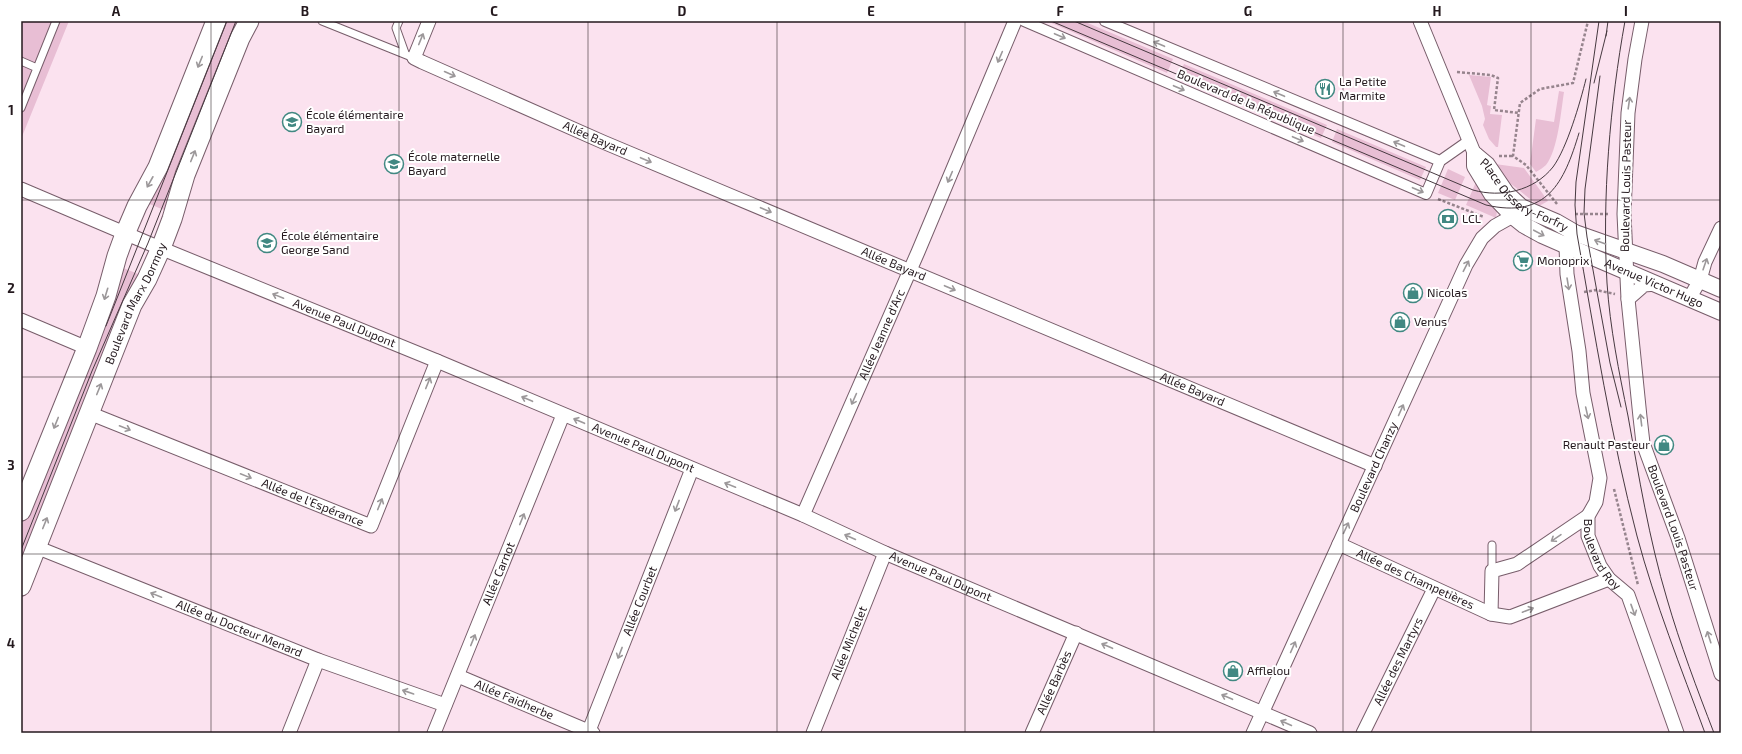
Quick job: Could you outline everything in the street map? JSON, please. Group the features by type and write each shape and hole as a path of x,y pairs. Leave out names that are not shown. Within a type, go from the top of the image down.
{"main road":[{"path":"21,511 87,348 106,296 125,234 137,206 158,167 216,21"},
{"name":"Boulevard Marx Dormoy","path":"21,586 132,305 147,279 161,248 172,219 185,176 240,38 249,21"}],"street":[{"path":"410,56 429,21"},
{"name":"Allée Jeanne d'Arc","path":"803,515 910,271 1014,26 1014,21"},
{"name":"Boulevard de la République","path":"1024,21 1426,194"},
{"name":"Boulevard de la République","path":"1105,21 1440,161"},
{"path":"1420,21 1473,148 1440,161 1426,194"},
{"name":"Boulevard Louis Pasteur","path":"1642,21 1635,59 1628,113 1624,250 1643,443 1678,538 1721,674"},
{"name":"Allée Bayard","path":"410,56 603,142 1375,466"},
{"name":"Place Oissery-Forfry","path":"1473,148 1487,165 1506,193 1519,213 1524,225 1542,235 1570,239"},
{"name":"Avenue Paul Dupont","path":"21,189 125,234 437,361 692,470 803,515 885,553 1310,733"},
{"name":"Boulevard Chanzy","path":"1253,733 1466,265 1482,238 1495,226 1519,213"},
{"path":"1624,220 1631,240 1640,250 1663,264"},
{"path":"1690,299 1700,280 1705,262 1721,228"},
{"name":"Avenue Victor Hugo","path":"1570,239 1624,250 1663,264 1721,289"},
{"name":"Avenue Victor Hugo","path":"1570,239 1626,272 1721,312"},
{"name":"Boulevard Roy","path":"1570,239 1567,274 1583,393 1600,478 1596,502 1588,516 1588,536 1600,566 1609,579 1628,595 1677,733"},
{"path":"1628,299 1644,285 1656,284"},
{"path":"21,320 87,348"},
{"name":"Allée de l'Espérance","path":"89,413 371,526 437,361"},
{"name":"Allée Carnot","path":"434,733 563,415"},
{"name":"Allée Courbet","path":"590,732 692,470"},
{"path":"1491,614 1492,571 1517,564 1588,516"},
{"name":"Allée des Champetières","path":"1339,544 1491,614 1510,617 1609,579"},
{"name":"Allée du Docteur Menard","path":"36,547 318,660 445,705"},
{"name":"Allée Michelet","path":"813,733 885,553"},
{"name":"Allée des Martyrs","path":"1363,733 1434,589"},
{"name":"Allée Barbès","path":"1032,733 1076,633"},
{"path":"289,733 318,660"},
{"name":"Allée Faidherbe","path":"458,676 590,732"}],"lane":[{"path":"21,108 56,21"},
{"path":"322,21 369,41 410,56"},
{"path":"399,21 396,28 410,56"},
{"path":"21,61 37,68"},
{"path":"1492,545 1492,571"}],"path":[{"path":"1513,156 1520,103 1540,90 1573,83 1582,52 1588,21"},
{"path":"1457,72 1491,75 1498,78 1494,110 1519,113"},
{"path":"1494,160 1500,156 1513,156 1526,165 1557,205 1562,209"},
{"path":"1426,194 1485,218 1495,226"},
{"path":"1567,213 1624,220"},
{"path":"1580,292 1596,290 1608,292 1628,299"},
{"path":"1613,486 1640,592"}],"shaded area":[{"path":"21,21 69,21 21,139"},
{"path":"224,21 244,21 169,212 147,203"},
{"path":"1047,21 1083,21 1173,59 1167,73"},
{"path":"1184,64 1327,125 1321,138 1178,77"},
{"path":"1469,75 1491,77 1487,105 1491,106 1490,114 1502,115 1498,147 1496,147 1489,139 1483,125 1485,119 1482,106"},
{"path":"1559,91 1564,92 1556,140 1546,165 1536,172 1530,164 1536,119 1554,122"},
{"path":"1337,129 1426,167 1420,180 1332,142"},
{"path":"1495,164 1524,168 1548,201 1539,206 1506,180"},
{"path":"1448,169 1465,177 1455,200 1438,193"},
{"path":"1476,182 1497,211 1496,218 1466,205"},
{"path":"121,267 143,276 21,568 21,527 114,296"}],"tram line":[{"path":"106,326 227,21"},
{"path":"21,550 92,371 148,243 236,21"},
{"path":"1051,21 1486,205 1507,208 1524,207 1538,202 1550,193 1567,167 1579,133"},
{"path":"1074,21 1473,190 1484,192 1506,193 1527,187 1536,182 1553,167 1568,137 1586,79"},
{"path":"1599,21 1576,182 1575,205 1577,234 1611,424 1637,536 1660,611 1705,733"},
{"path":"1606,36 1608,21"},
{"path":"1625,21 1615,85 1608,151 1606,251 1610,317 1640,485 1655,554 1677,633 1714,733"},
{"path":"1594,83 1607,31"},
{"path":"1600,76 1585,189 1584,213 1610,363 1621,407"}],"place":[{"name":"La Petite Marmite","path":"1325,89"},
{"name":"École élémentaire Bayard","path":"292,122"},
{"name":"École maternelle Bayard","path":"394,164"},
{"name":"LCL","path":"1448,219"},
{"name":"École élémentaire George Sand","path":"267,243"},
{"name":"Monoprix","path":"1523,261"},
{"name":"Nicolas","path":"1413,293"},
{"name":"Venus","path":"1400,322"},
{"name":"Renault Pasteur","path":"1664,445"},
{"name":"Afflelou","path":"1233,671"}]}
